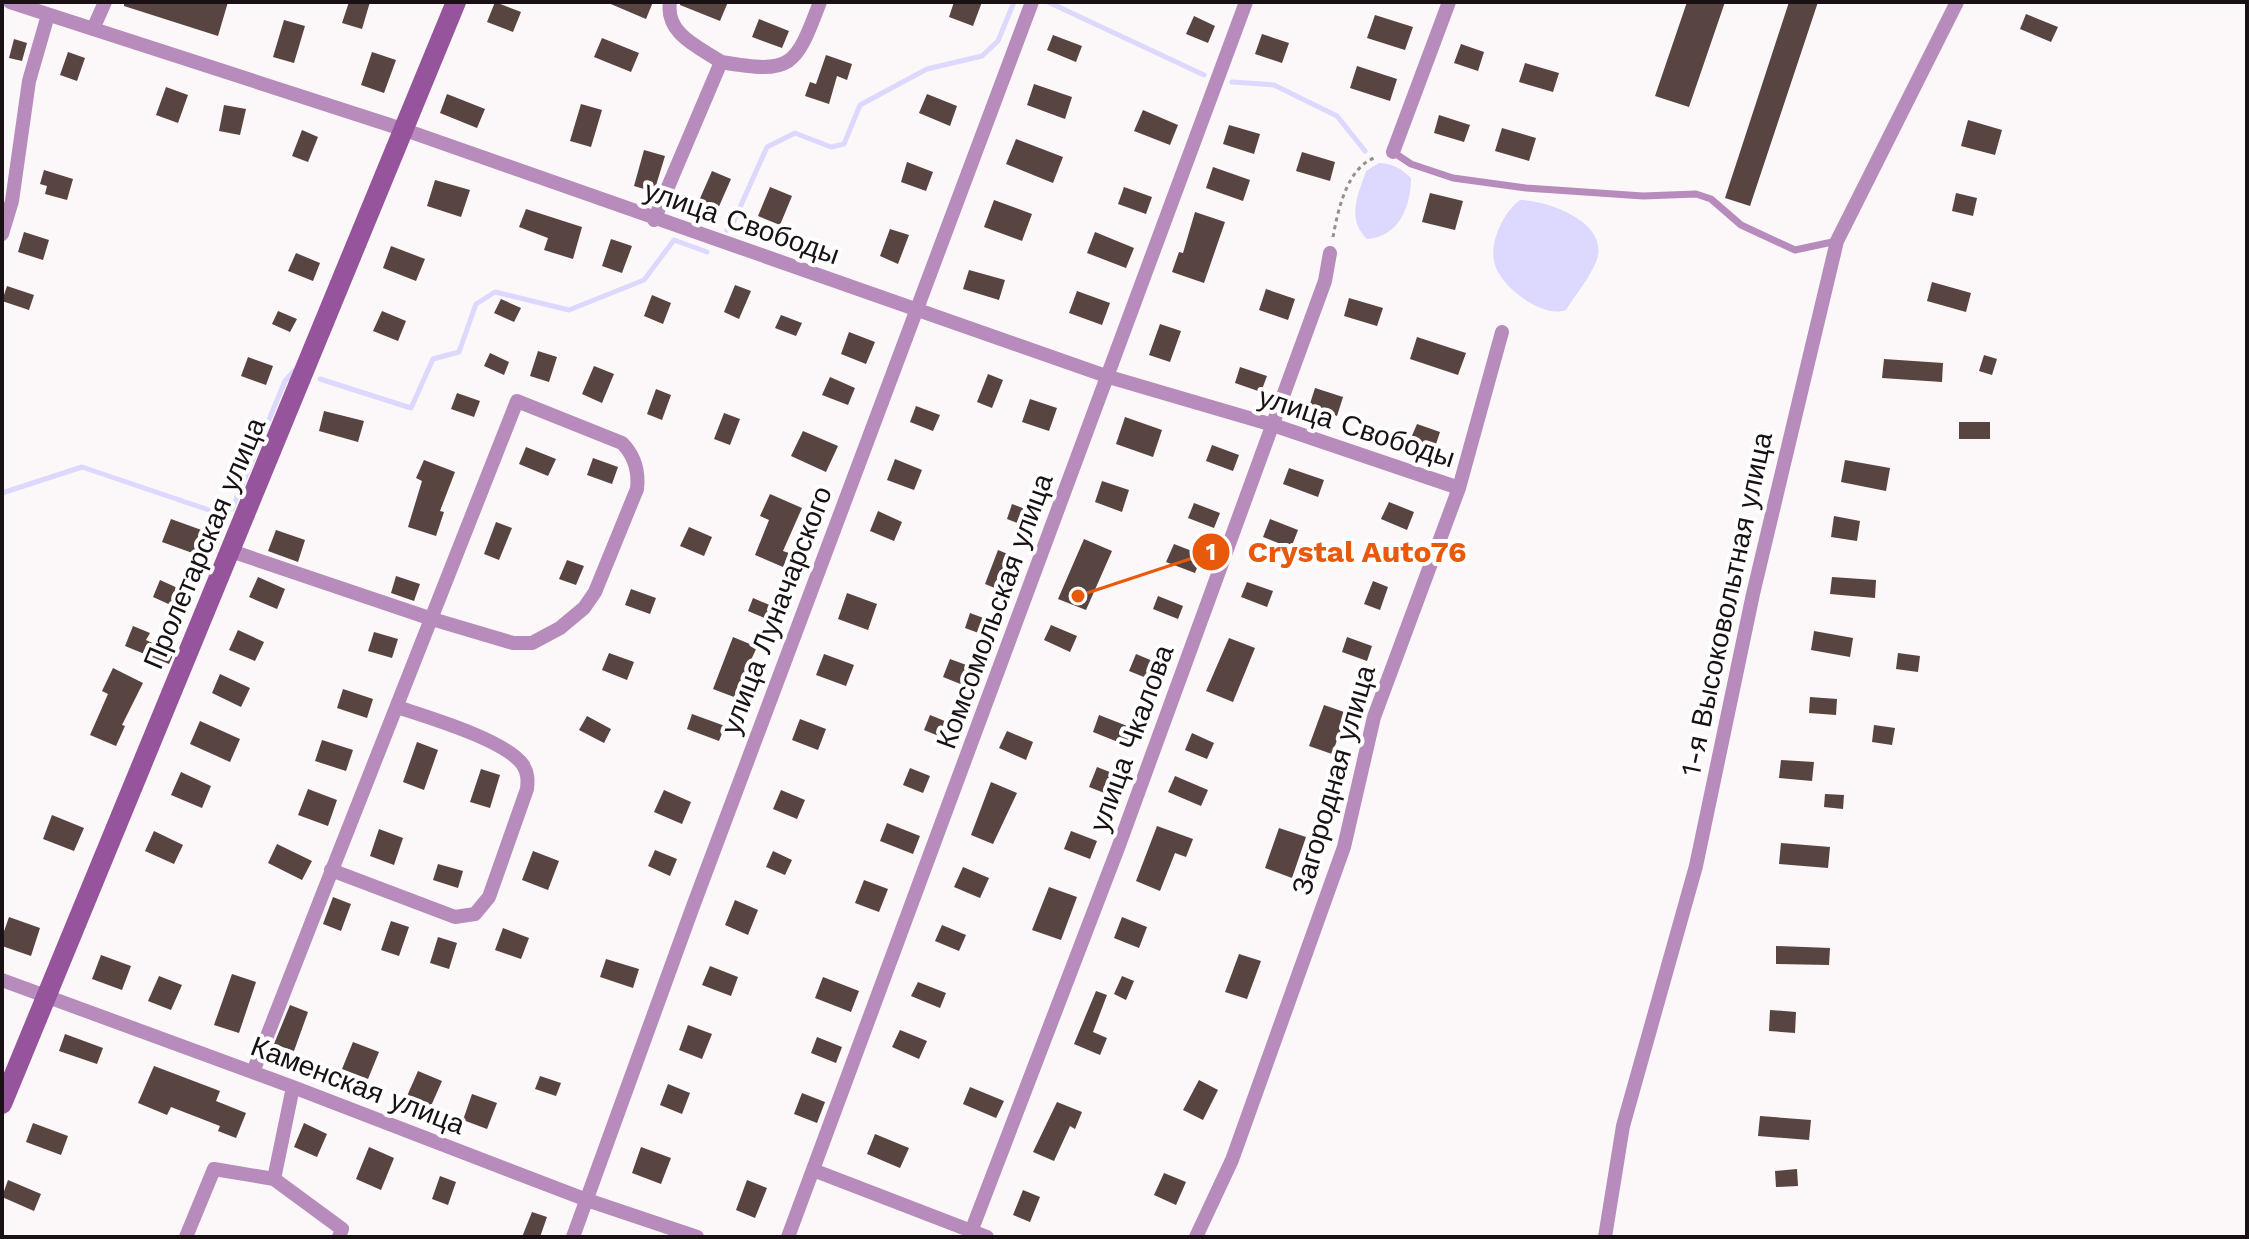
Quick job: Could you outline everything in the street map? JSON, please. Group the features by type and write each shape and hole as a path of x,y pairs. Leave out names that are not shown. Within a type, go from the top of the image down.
{"main road":[{"name":"Пролетарская улица","path":"2,1104 456,2"}],"street":[{"name":"улица Свободы","path":"10,2 405,130 654,220 1109,377 1273,425 1459,488"},
{"path":"93,29 105,2"},
{"path":"670,2 671,21 679,34 721,62 760,69 783,65 796,57 820,2"},
{"name":"улица Луначарского","path":"573,1237 692,909 1032,2"},
{"name":"Комсомольская улица","path":"788,1237 1246,2"},
{"path":"1393,152 1449,2"},
{"name":"1-я Высоковольтная улица","path":"1605,1237 1623,1126 1696,866 1753,594 1837,241 1957,2"},
{"path":"2,234 12,201 29,81 48,15"},
{"path":"654,220 721,62"},
{"name":"улица Чкалова","path":"970,1234 1118,848 1325,281 1330,253"},
{"name":"Загородная улица","path":"1196,1237 1232,1160 1344,847 1374,717 1459,488 1502,332"},
{"path":"231,551 432,619 513,643 532,643 560,628 584,608 595,592 637,489 638,476 630,451 622,443 517,401 432,619 331,870 253,1072"},
{"path":"331,870 455,917 475,914 489,897 527,789 528,776 522,764 505,749 397,707"},
{"name":"Каменская улица","path":"2,980 587,1200 697,1237"},
{"path":"274,1179 293,1087"},
{"path":"186,1237 214,1169 274,1179 342,1229 339,1237"},
{"path":"813,1170 970,1234 987,1237"}],"lane":[{"path":"1393,152 1411,164 1453,178 1526,188 1643,196 1696,194 1711,199 1741,225 1795,250 1837,241"}],"path":[{"path":"1330,253 1338,211 1357,168 1371,159 1393,152"}],"shaded area":[{"path":"1379,163 1393,166 1411,178 1409,199 1395,226 1387,233 1367,239 1357,223 1356,206 1366,171"},
{"path":"1520,200 1561,209 1586,225 1595,236 1598,248 1596,262 1566,310 1545,310 1534,305 1512,289 1497,270 1493,253 1496,236 1504,219"}],"building":[{"path":"124,2 228,2 218,36 124,6"},
{"path":"349,2 370,2 362,29 342,23"},
{"path":"495,2 521,12 513,32 487,22"},
{"path":"606,2 653,2 646,19"},
{"path":"680,2 728,2 720,21 680,5"},
{"path":"954,2 982,2 973,26 949,17"},
{"path":"1687,2 1725,2 1689,107 1655,96"},
{"path":"1789,2 1818,2 1750,206 1725,198"},
{"path":"2026,14 2058,27 2051,42 2020,29"},
{"path":"1375,15 1413,27 1405,50 1367,38"},
{"path":"1194,16 1215,26 1208,43 1186,34"},
{"path":"759,19 789,31 782,48 752,37"},
{"path":"284,20 305,26 294,63 273,57"},
{"path":"1262,34 1289,43 1282,63 1255,54"},
{"path":"1053,35 1082,46 1076,62 1047,50"},
{"path":"602,38 639,53 631,72 594,57"},
{"path":"14,39 27,43 22,61 9,58"},
{"path":"1461,44 1484,52 1478,71 1454,63"},
{"path":"68,52 85,58 77,81 60,75"},
{"path":"372,52 396,60 384,93 361,85"},
{"path":"826,55 852,64 847,80 837,76 829,104 805,96 810,82 816,84"},
{"path":"1525,63 1559,73 1553,92 1519,82"},
{"path":"1357,66 1397,79 1390,101 1350,88"},
{"path":"1034,84 1072,97 1065,119 1027,105"},
{"path":"166,87 188,95 178,123 156,115"},
{"path":"447,94 485,109 477,128 440,113"},
{"path":"927,94 957,106 950,126 919,113"},
{"path":"581,104 602,110 591,147 570,141"},
{"path":"224,105 246,109 240,135 219,131"},
{"path":"1143,110 1178,125 1170,145 1134,131"},
{"path":"1439,115 1470,125 1464,142 1434,133"},
{"path":"1968,120 2002,130 1995,155 1961,146"},
{"path":"1229,125 1260,134 1254,154 1223,144"},
{"path":"1502,128 1536,138 1529,161 1495,151"},
{"path":"302,130 318,137 308,162 292,156"},
{"path":"1016,139 1063,157 1053,183 1006,164"},
{"path":"644,150 665,156 654,192 634,186"},
{"path":"1302,152 1335,162 1330,181 1296,171"},
{"path":"907,162 933,172 926,191 901,182"},
{"path":"1213,167 1250,180 1243,201 1206,188"},
{"path":"44,170 73,179 67,200 45,194 47,186 40,184"},
{"path":"712,171 731,179 717,211 698,203"},
{"path":"435,180 470,190 461,217 427,206"},
{"path":"770,187 792,196 780,225 758,216"},
{"path":"1124,187 1152,197 1146,214 1118,204"},
{"path":"1430,193 1463,201 1455,230 1422,222"},
{"path":"1956,193 1977,198 1973,216 1952,211"},
{"path":"994,200 1032,214 1022,241 984,227"},
{"path":"526,209 582,227 573,259 544,250 548,238 519,227"},
{"path":"1195,212 1225,222 1204,283 1172,272 1179,252 1183,253"},
{"path":"890,229 909,235 898,264 880,256"},
{"path":"24,232 49,240 43,260 18,252"},
{"path":"1095,232 1134,248 1126,268 1087,253"},
{"path":"611,239 632,246 622,273 602,266"},
{"path":"391,246 425,259 416,281 383,268"},
{"path":"296,253 320,263 313,281 288,271"},
{"path":"969,270 1005,280 999,300 963,289"},
{"path":"1932,282 1971,293 1966,312 1927,301"},
{"path":"735,285 751,291 739,319 724,312"},
{"path":"7,286 34,295 29,310 2,301"},
{"path":"1266,289 1295,299 1288,320 1259,310"},
{"path":"1077,291 1110,303 1102,325 1069,313"},
{"path":"652,295 671,303 663,324 644,316"},
{"path":"1349,298 1383,308 1377,326 1344,316"},
{"path":"501,299 521,308 514,322 494,313"},
{"path":"278,311 297,319 290,332 272,324"},
{"path":"382,311 406,321 398,341 373,331"},
{"path":"781,315 802,323 796,336 775,328"},
{"path":"1160,324 1181,331 1170,362 1149,355"},
{"path":"849,332 875,342 866,364 841,354"},
{"path":"1417,337 1466,353 1458,375 1410,359"},
{"path":"538,351 557,357 549,382 530,376"},
{"path":"490,353 509,362 504,375 484,366"},
{"path":"1984,355 1997,359 1992,375 1979,371"},
{"path":"248,357 273,366 266,385 241,376"},
{"path":"1884,359 1943,363 1942,382 1882,378"},
{"path":"594,366 614,374 602,403 582,394"},
{"path":"1240,367 1267,376 1261,392 1235,383"},
{"path":"988,374 1003,380 992,408 977,402"},
{"path":"830,377 855,388 848,405 822,395"},
{"path":"1315,388 1343,397 1337,416 1309,407"},
{"path":"656,389 671,395 662,420 647,414"},
{"path":"457,393 480,401 474,417 451,409"},
{"path":"1030,399 1057,408 1049,431 1022,422"},
{"path":"916,406 940,415 933,431 910,422"},
{"path":"324,411 364,421 358,442 319,431"},
{"path":"724,413 740,419 730,445 714,439"},
{"path":"1125,417 1162,430 1153,457 1116,444"},
{"path":"1959,422 1990,422 1990,439 1959,439"},
{"path":"1417,424 1440,432 1435,447 1411,438"},
{"path":"803,431 838,446 826,472 791,456"},
{"path":"1212,445 1239,455 1233,471 1206,461"},
{"path":"526,447 556,459 548,476 519,464"},
{"path":"593,458 618,467 612,484 587,475"},
{"path":"895,459 922,470 914,490 887,480"},
{"path":"424,460 455,472 440,511 444,512 436,536 408,527 422,481 416,478"},
{"path":"1845,460 1890,468 1886,491 1841,482"},
{"path":"1289,468 1324,480 1318,497 1283,484"},
{"path":"1102,481 1129,490 1122,512 1095,502"},
{"path":"770,494 802,508 783,551 789,553 783,567 755,555 769,520 760,516"},
{"path":"1389,502 1414,512 1407,530 1381,519"},
{"path":"1194,503 1220,513 1214,528 1188,518"},
{"path":"1012,504 1036,513 1030,528 1007,519"},
{"path":"878,511 902,522 894,541 870,531"},
{"path":"1834,516 1860,521 1857,541 1831,537"},
{"path":"171,519 207,532 198,555 162,542"},
{"path":"1270,519 1298,530 1291,548 1263,537"},
{"path":"496,522 512,528 499,560 484,554"},
{"path":"689,527 712,537 704,556 680,546"},
{"path":"276,530 305,540 298,562 268,551"},
{"path":"1084,539 1112,551 1086,610 1058,599"},
{"path":"1174,544 1202,555 1195,573 1166,562"},
{"path":"998,550 1020,559 1007,593 985,584"},
{"path":"567,560 584,566 576,585 559,579"},
{"path":"396,576 420,584 414,601 391,593"},
{"path":"258,577 285,589 277,609 249,597"},
{"path":"1832,577 1876,580 1875,598 1830,594"},
{"path":"160,580 182,590 175,607 153,597"},
{"path":"1373,581 1388,587 1380,610 1364,604"},
{"path":"1247,582 1273,591 1267,607 1241,597"},
{"path":"631,589 656,598 650,614 625,605"},
{"path":"847,593 877,604 868,630 838,619"},
{"path":"1158,596 1183,606 1178,619 1153,609"},
{"path":"753,598 774,607 769,620 748,611"},
{"path":"970,613 997,623 992,638 965,628"},
{"path":"1051,625 1077,636 1070,652 1044,640"},
{"path":"133,626 150,633 146,640 174,653 169,664 125,646"},
{"path":"238,630 264,642 255,661 229,650"},
{"path":"1814,631 1853,638 1850,657 1811,650"},
{"path":"374,632 398,639 392,658 368,651"},
{"path":"733,637 757,647 734,697 713,689"},
{"path":"1347,637 1372,646 1367,661 1342,652"},
{"path":"1229,638 1255,648 1233,702 1206,691"},
{"path":"609,653 634,662 627,680 602,670"},
{"path":"1898,653 1920,656 1918,672 1896,669"},
{"path":"824,654 854,665 846,686 816,675"},
{"path":"1136,654 1160,664 1154,681 1129,671"},
{"path":"950,659 980,670 973,689 943,677"},
{"path":"113,668 143,683 122,725 125,726 116,746 90,735 108,694 102,691"},
{"path":"220,674 250,688 241,707 212,693"},
{"path":"343,689 373,699 367,718 337,708"},
{"path":"1810,697 1837,699 1836,715 1809,713"},
{"path":"1324,705 1347,713 1332,754 1309,746"},
{"path":"692,714 725,726 719,741 687,729"},
{"path":"930,715 957,726 951,741 924,730"},
{"path":"1099,715 1135,729 1128,746 1093,732"},
{"path":"587,716 611,729 604,743 579,730"},
{"path":"800,719 826,729 818,750 792,740"},
{"path":"200,721 240,739 230,762 190,744"},
{"path":"1874,725 1895,728 1892,745 1872,742"},
{"path":"1007,731 1033,742 1026,760 999,748"},
{"path":"1192,733 1214,743 1207,759 1185,750"},
{"path":"322,740 353,750 346,771 315,761"},
{"path":"417,742 438,750 424,790 403,782"},
{"path":"1781,760 1814,762 1812,781 1779,778"},
{"path":"1097,767 1120,776 1112,796 1089,787"},
{"path":"910,768 930,776 923,793 903,785"},
{"path":"481,769 500,775 490,808 470,802"},
{"path":"181,772 211,786 202,808 171,795"},
{"path":"1175,776 1208,790 1201,806 1168,792"},
{"path":"991,782 1017,793 993,844 971,835"},
{"path":"308,789 337,800 328,826 298,815"},
{"path":"664,790 691,802 682,824 654,812"},
{"path":"781,790 805,800 797,819 773,809"},
{"path":"1825,794 1844,795 1843,809 1824,807"},
{"path":"52,815 84,828 74,851 43,839"},
{"path":"887,823 920,836 913,854 880,841"},
{"path":"1157,826 1193,839 1186,857 1175,853 1160,891 1136,881"},
{"path":"1279,828 1306,837 1292,878 1265,868"},
{"path":"379,829 403,838 394,865 370,856"},
{"path":"154,831 183,845 174,864 145,851"},
{"path":"1071,831 1097,841 1090,859 1064,849"},
{"path":"1781,843 1830,847 1828,868 1779,864"},
{"path":"277,844 312,861 302,880 268,863"},
{"path":"655,850 677,859 670,876 648,866"},
{"path":"533,851 559,861 548,890 522,880"},
{"path":"773,851 792,860 785,875 766,867"},
{"path":"438,864 463,871 458,888 433,880"},
{"path":"963,867 989,878 980,898 954,887"},
{"path":"864,880 888,889 879,912 855,903"},
{"path":"1049,887 1077,897 1061,940 1032,930"},
{"path":"333,897 351,904 341,931 323,924"},
{"path":"735,900 758,910 748,935 725,925"},
{"path":"9,917 40,928 31,956 2,946"},
{"path":"1122,917 1147,927 1139,948 1114,938"},
{"path":"391,921 409,927 399,956 381,950"},
{"path":"942,925 966,935 959,951 935,941"},
{"path":"503,928 529,938 521,959 495,950"},
{"path":"438,937 457,943 449,969 430,963"},
{"path":"1776,946 1830,948 1829,965 1776,964"},
{"path":"1239,954 1261,961 1247,999 1225,992"},
{"path":"101,955 131,966 122,990 92,979"},
{"path":"606,959 639,969 633,988 600,977"},
{"path":"710,966 738,977 731,996 702,985"},
{"path":"232,974 256,982 239,1033 214,1025"},
{"path":"159,976 182,985 171,1010 148,1001"},
{"path":"1122,976 1134,981 1126,1000 1114,994"},
{"path":"823,977 859,991 851,1012 815,998"},
{"path":"918,982 946,993 940,1008 911,996"},
{"path":"1096,991 1107,995 1093,1032 1107,1038 1100,1055 1074,1044"},
{"path":"290,1005 308,1012 294,1051 274,1044"},
{"path":"1770,1010 1796,1012 1795,1033 1769,1031"},
{"path":"688,1025 712,1034 702,1059 679,1050"},
{"path":"900,1030 927,1041 919,1059 892,1047"},
{"path":"65,1034 103,1048 97,1064 59,1051"},
{"path":"817,1037 842,1047 836,1063 811,1053"},
{"path":"353,1042 379,1052 368,1079 342,1069"},
{"path":"154,1066 220,1091 216,1101 246,1113 236,1138 218,1131 220,1126 171,1107 167,1115 138,1103"},
{"path":"418,1071 442,1081 431,1106 407,1096"},
{"path":"540,1076 561,1083 556,1096 535,1089"},
{"path":"1199,1080 1218,1090 1203,1120 1183,1110"},
{"path":"668,1084 690,1093 682,1114 660,1105"},
{"path":"970,1087 1004,1101 996,1118 963,1104"},
{"path":"802,1093 825,1102 817,1123 794,1114"},
{"path":"472,1094 497,1103 487,1129 463,1120"},
{"path":"1057,1102 1082,1112 1075,1129 1070,1126 1054,1161 1033,1152"},
{"path":"1760,1116 1811,1120 1809,1140 1758,1136"},
{"path":"33,1123 68,1136 61,1155 26,1142"},
{"path":"304,1123 327,1134 317,1157 294,1147"},
{"path":"875,1134 909,1148 900,1168 867,1154"},
{"path":"369,1147 394,1158 381,1190 356,1179"},
{"path":"641,1147 671,1158 661,1184 632,1173"},
{"path":"1797,1169 1798,1186 1776,1187 1775,1171"},
{"path":"1164,1173 1186,1182 1176,1205 1154,1195"},
{"path":"440,1176 456,1182 448,1205 432,1199"},
{"path":"8,1180 41,1194 34,1211 2,1197"},
{"path":"747,1180 767,1188 755,1218 736,1210"},
{"path":"1023,1190 1040,1197 1030,1222 1013,1215"},
{"path":"532,1212 547,1217 540,1237 522,1237"}],"waterway":[{"path":"727,230 767,147 795,133 831,147 844,144 860,105 927,69 982,56 998,41 1014,2"},
{"path":"1048,2 1204,75"},
{"path":"1232,82 1274,85 1337,116 1365,151"},
{"path":"320,379 411,408 433,359 459,352 476,304 495,292 569,310 644,280 674,240 707,252"},
{"path":"2,493 82,467 215,512 232,509 285,381 294,371"}],"place":[{"name":"Crystal Auto76","path":"1078,596"}]}
